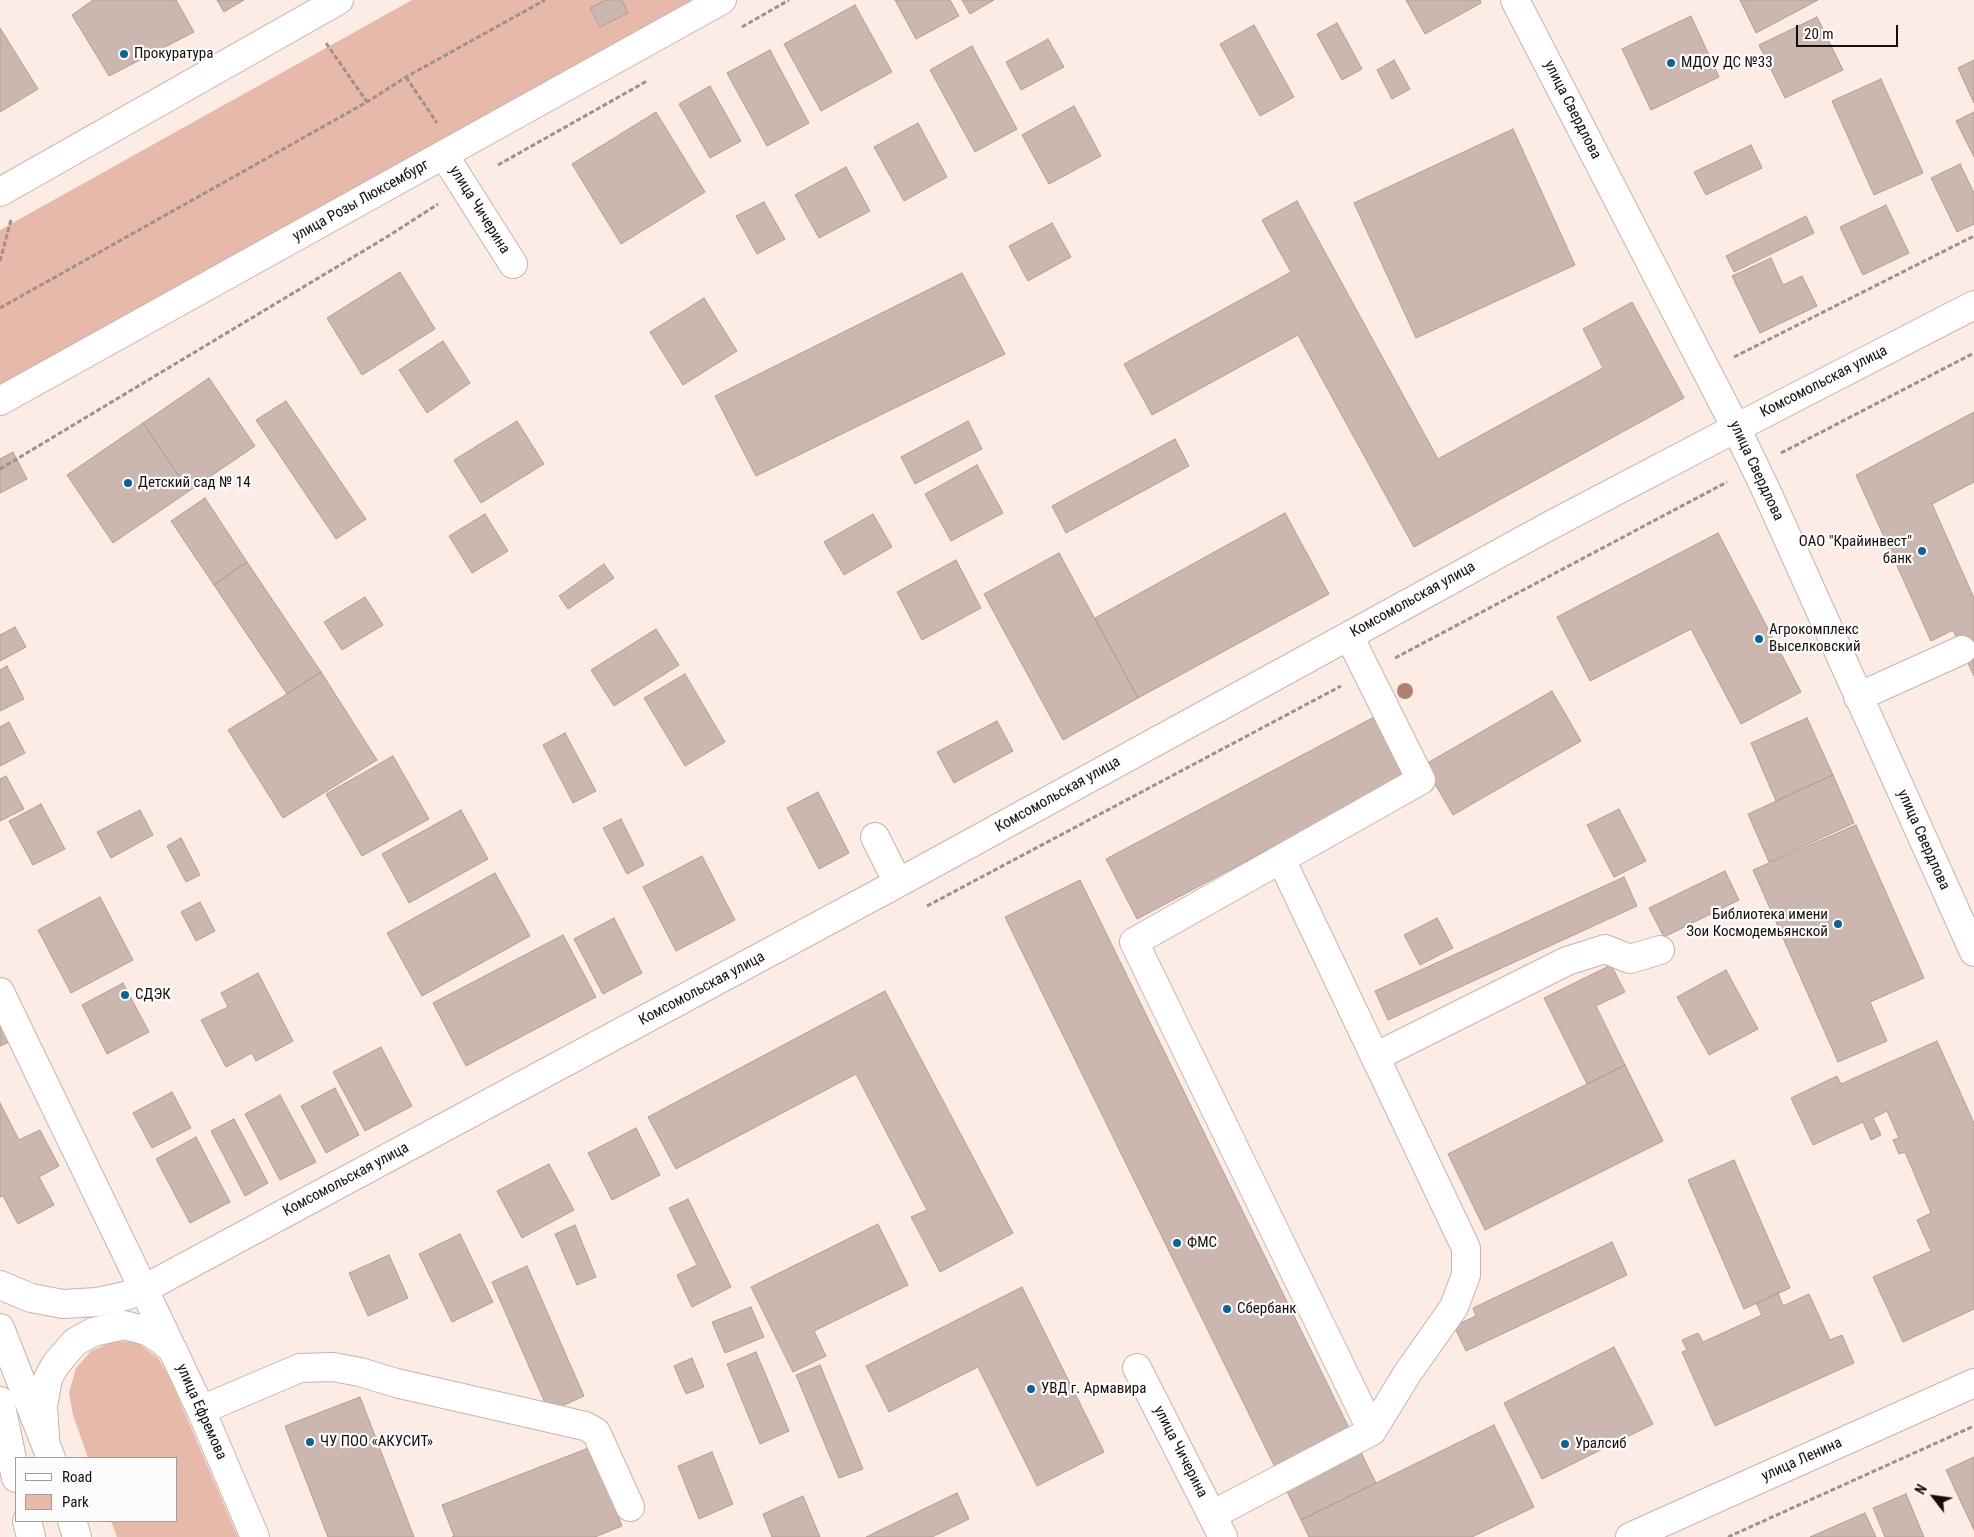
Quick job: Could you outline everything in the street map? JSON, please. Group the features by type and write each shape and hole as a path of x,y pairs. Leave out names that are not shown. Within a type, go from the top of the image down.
{"street":[{"path":"0,192 339,0"},
{"name":"улица Розы Люксембург","path":"0,401 443,143 722,0"},
{"name":"улица Свердлова","path":"1515,0 1736,428 1974,952"},
{"name":"улица Чичерина","path":"443,143 514,264"},
{"name":"Комсомольская улица","path":"144,1289 898,883 1551,525 1974,305"},
{"path":"1349,636 1421,780 1134,942 1372,1431"},
{"path":"1858,697 1962,650"},
{"path":"875,837 898,883"},
{"path":"1218,1526 1372,1431 1407,1374 1454,1307 1466,1275 1466,1248 1281,859"},
{"path":"1375,1057 1567,961 1605,949 1630,959 1660,950"},
{"name":"улица Ефремова","path":"0,992 173,1350 256,1537"},
{"path":"0,1285 32,1298 64,1304 97,1302 125,1296 144,1289"},
{"path":"48,1450 43,1406 48,1378 56,1364 75,1342 144,1289"},
{"path":"75,1342 93,1332 124,1325 147,1331 173,1350"},
{"path":"0,1328 48,1450"},
{"path":"201,1410 300,1368 333,1367 360,1372 396,1383 585,1426 596,1432 630,1507"},
{"name":"улица Чичерина","path":"1137,1368 1218,1526"},
{"name":"улица Ленина","path":"1630,1537 1974,1383"},
{"path":"0,1401 4,1437 15,1475"},
{"path":"27,1522 31,1537"},
{"path":"72,1522 77,1537"}],"path":[{"path":"0,308 368,102 406,77 544,0"},
{"path":"738,29 789,0"},
{"path":"308,18 368,102"},
{"path":"406,77 443,143"},
{"path":"498,165 652,78"},
{"path":"0,469 439,204"},
{"path":"1706,371 1974,236"},
{"path":"926,906 1754,467 1974,353"},
{"path":"1728,1537 1974,1426"}],"green space":[{"path":"412,0 698,0 0,385 0,230"},
{"path":"114,1341 137,1342 158,1358 169,1376 238,1537 117,1537 111,1522 178,1522 178,1457 88,1457 73,1415 69,1393 76,1368 91,1351"}],"building":[{"name":"Прокуратура","path":"93,0 176,0 194,32 109,76 72,15"},
{"path":"217,0 244,0 224,12"},
{"path":"606,0 622,0 628,13 600,27 590,8"},
{"path":"895,0 950,0 959,16 916,39"},
{"path":"962,0 994,0 970,14"},
{"path":"1406,0 1480,0 1481,3 1425,34"},
{"path":"1740,0 1818,0 1756,33"},
{"path":"855,5 892,72 821,111 784,44"},
{"name":"МДОУ ДС №33","path":"1691,16 1719,77 1651,110 1622,49"},
{"path":"1817,17 1843,70 1785,98 1759,45"},
{"path":"1337,23 1362,69 1342,80 1317,34"},
{"path":"1254,25 1294,97 1260,116 1220,44"},
{"path":"0,28 38,89 0,112"},
{"path":"1048,39 1064,67 1021,90 1006,62"},
{"path":"972,46 1017,129 975,152 930,70"},
{"path":"770,50 809,123 767,146 727,73"},
{"path":"1394,60 1410,89 1392,99 1377,70"},
{"path":"1974,60 1974,103 1958,68"},
{"path":"1881,79 1923,173 1874,195 1832,101"},
{"path":"710,86 741,141 710,158 679,104"},
{"path":"1074,106 1101,156 1049,184 1022,135"},
{"path":"656,112 705,192 621,244 572,164"},
{"path":"1974,112 1974,157 1956,121"},
{"path":"918,123 947,177 904,201 874,147"},
{"path":"1513,129 1575,265 1416,338 1354,203"},
{"path":"1751,145 1762,168 1706,195 1694,172"},
{"path":"1960,164 1974,193 1974,224 1957,232 1931,178"},
{"path":"846,167 870,211 819,238 795,195"},
{"path":"1297,201 1438,459 1603,368 1583,329 1632,302 1684,398 1414,547 1298,335 1152,415 1124,364 1291,272 1262,220"},
{"path":"764,202 785,239 757,254 736,216"},
{"path":"1886,205 1909,253 1863,275 1840,227"},
{"path":"1806,216 1814,233 1734,272 1726,256"},
{"path":"1052,223 1071,257 1028,281 1009,246"},
{"path":"1771,258 1783,285 1802,276 1817,306 1760,333 1732,276"},
{"path":"400,272 435,329 362,375 327,318"},
{"path":"962,273 1005,354 756,476 715,396"},
{"path":"704,298 737,351 683,385 650,332"},
{"path":"443,341 470,383 427,413 399,370"},
{"path":"209,378 255,446 189,491 143,423"},
{"path":"286,401 366,519 336,539 256,420"},
{"name":"ОАО \"Крайинвест\" банк","path":"1974,412 1974,482 1932,504 1974,598 1974,660 1968,663 1953,630 1931,641 1856,475"},
{"path":"517,421 544,464 481,503 454,460"},
{"path":"968,421 982,449 915,484 901,457"},
{"name":"Детский сад № 14","path":"143,423 189,491 113,543 67,475"},
{"path":"1175,439 1189,466 1066,533 1052,506"},
{"path":"13,452 27,479 0,493 0,459"},
{"path":"977,465 1003,513 951,541 925,494"},
{"path":"205,498 247,562 214,585 171,521"},
{"path":"1285,513 1329,594 1138,698 1095,618"},
{"path":"485,514 508,551 472,573 449,536"},
{"path":"873,514 892,547 844,575 824,542"},
{"path":"1718,533 1801,692 1741,724 1691,629 1590,681 1557,617"},
{"path":"1059,553 1138,698 1063,740 984,594"},
{"path":"956,560 981,608 922,640 897,592"},
{"path":"247,562 321,672 287,694 214,585"},
{"path":"604,564 614,578 568,609 559,596"},
{"path":"365,597 383,625 342,650 324,622"},
{"path":"15,627 26,647 0,661 0,635"},
{"path":"656,629 679,665 614,706 591,670"},
{"path":"1974,660 1974,676 1968,663"},
{"path":"7,666 24,699 0,711 0,670"},
{"path":"321,672 377,760 283,818 228,730"},
{"path":"685,674 725,742 685,766 644,698"},
{"path":"1552,691 1581,741 1453,815 1424,765"},
{"path":"1378,715 1409,775 1137,919 1106,859"},
{"path":"1807,718 1833,775 1776,801 1751,743"},
{"path":"997,721 1013,751 954,783 937,752"},
{"path":"9,722 25,753 0,766 0,727"},
{"path":"565,733 596,791 573,803 543,745"},
{"path":"393,756 429,819 362,856 326,794"},
{"path":"1833,775 1854,823 1769,862 1748,814"},
{"path":"6,776 24,809 0,821 0,779"},
{"path":"818,792 849,853 819,869 787,808"},
{"path":"41,804 65,849 33,865 9,821"},
{"path":"1619,809 1646,861 1614,877 1587,825"},
{"path":"140,810 153,835 111,858 97,832"},
{"path":"461,810 488,859 409,903 382,854"},
{"path":"621,819 644,865 627,874 603,828"},
{"name":"Библиотека имени Зои Космодемьянской","path":"1856,825 1924,978 1870,1002 1887,1041 1838,1062 1753,870"},
{"path":"181,838 200,875 186,882 167,846"},
{"path":"702,856 735,920 676,951 643,887"},
{"path":"1725,871 1739,900 1664,937 1649,908"},
{"path":"495,873 530,936 422,996 387,933"},
{"path":"1624,877 1637,906 1388,1020 1375,991"},
{"path":"1080,880 1376,1483 1301,1520 1005,917"},
{"path":"100,897 133,960 71,993 38,930"},
{"path":"200,902 215,931 196,941 181,912"},
{"path":"614,918 642,973 603,994 574,939"},
{"path":"1437,918 1453,948 1420,965 1404,935"},
{"path":"563,935 596,997 466,1066 433,1003"},
{"path":"1611,965 1625,992 1596,1006 1625,1065 1587,1084 1544,998"},
{"path":"1726,970 1758,1029 1709,1055 1677,997"},
{"path":"258,973 293,1041 256,1061 252,1053 226,1067 201,1020 228,1007 221,993"},
{"path":"123,983 149,1032 107,1054 82,1005"},
{"path":"885,991 1013,1233 940,1272 911,1217 927,1210 856,1074 676,1169 648,1117"},
{"path":"0,1025 3,1031 13,1026 17,1033 7,1038 9,1042 0,1046"},
{"path":"1937,1041 1974,1123 1974,1309 1903,1342 1873,1277 1931,1251 1917,1220 1931,1213 1905,1152 1899,1154 1893,1140 1899,1138 1887,1111 1873,1118 1881,1135 1871,1140 1863,1122 1813,1145 1791,1098 1837,1076 1841,1084"},
{"path":"381,1047 412,1106 365,1131 333,1072"},
{"path":"1625,1065 1663,1141 1485,1230 1448,1154"},
{"path":"335,1088 359,1135 326,1153 301,1106"},
{"path":"172,1092 191,1128 152,1148 133,1113"},
{"path":"280,1095 316,1162 280,1180 245,1114"},
{"path":"0,1103 19,1140 40,1130 59,1166 39,1177 54,1205 18,1224 3,1196 0,1197"},
{"path":"234,1119 268,1183 245,1196 211,1131"},
{"path":"636,1128 660,1175 612,1200 588,1153"},
{"path":"196,1137 230,1202 190,1223 156,1159"},
{"path":"1734,1160 1790,1288 1744,1309 1688,1180"},
{"path":"549,1164 574,1210 522,1238 497,1191"},
{"path":"688,1199 731,1287 692,1307 677,1275 697,1265 669,1208"},
{"path":"878,1224 908,1285 814,1331 826,1356 793,1372 751,1287"},
{"path":"575,1225 596,1277 577,1285 555,1234"},
{"path":"460,1234 493,1302 452,1322 419,1254"},
{"path":"1612,1242 1627,1275 1466,1351 1454,1326 1476,1316 1473,1308"},
{"path":"389,1255 408,1298 368,1316 349,1273"},
{"path":"527,1266 584,1396 549,1412 492,1282"},
{"name":"УВД г. Армавира","path":"1022,1287 1104,1452 1037,1486 978,1367 889,1412 866,1366"},
{"path":"1778,1293 1783,1306 1809,1294 1830,1340 1842,1335 1854,1363 1715,1426 1682,1352 1687,1350 1682,1340 1698,1333 1703,1342 1762,1315 1756,1303"},
{"path":"751,1307 764,1337 725,1353 712,1322"},
{"path":"1614,1347 1653,1424 1542,1479 1504,1403"},
{"path":"756,1352 789,1431 760,1444 727,1364"},
{"path":"692,1358 704,1387 686,1394 674,1366"},
{"path":"820,1365 863,1469 839,1478 796,1375"},
{"path":"360,1397 414,1537 328,1537 285,1426"},
{"path":"1494,1425 1534,1507 1472,1537 1309,1537 1301,1520"},
{"path":"591,1447 622,1526 595,1537 452,1537 454,1536 442,1505"},
{"path":"712,1452 733,1504 699,1519 678,1466"},
{"path":"1974,1457 1974,1530 1946,1470"},
{"path":"957,1493 969,1519 932,1537 866,1537"},
{"path":"1906,1494 1924,1537 1885,1537 1873,1508"},
{"path":"803,1496 820,1537 772,1537 763,1514"},
{"path":"1865,1513 1876,1537 1810,1537"}],"place":[{"name":"Прокуратура","path":"124,54"},
{"name":"МДОУ ДС №33","path":"1671,63"},
{"name":"Детский сад № 14","path":"128,483"},
{"name":"ОАО \"Крайинвест\" банк","path":"1922,551"},
{"name":"Агрокомплекс Выселковский","path":"1759,639"},
{"name":"Библиотека имени Зои Космодемьянской","path":"1838,924"},
{"name":"СДЭК","path":"125,995"},
{"name":"ФМС","path":"1177,1243"},
{"name":"Сбербанк","path":"1227,1309"},
{"name":"УВД г. Армавира","path":"1031,1389"},
{"name":"ЧУ ПОО «АКУСИТ»","path":"310,1442"},
{"name":"Уралсиб","path":"1565,1444"}]}
